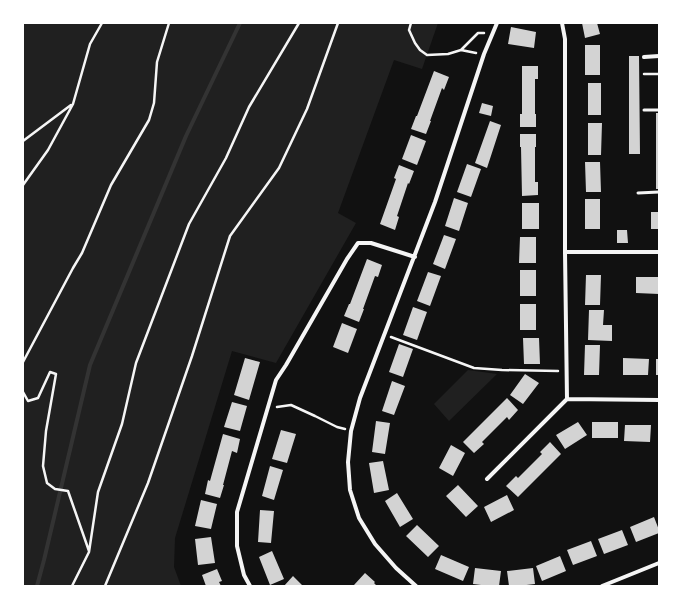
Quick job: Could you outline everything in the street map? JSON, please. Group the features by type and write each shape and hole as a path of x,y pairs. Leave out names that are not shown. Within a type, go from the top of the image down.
{"street":[{"path":"416,586 396,568 375,544 359,518 350,490 348,462 351,431 360,398 415,257 435,202 484,54 497,23"},
{"path":"562,23 565,39 567,400"},
{"path":"644,57 659,56"},
{"path":"250,586 244,575 237,546 237,512 276,380 358,242 371,243 415,257"},
{"path":"565,252 659,252"},
{"path":"487,479 567,400 659,400"},
{"path":"602,586 659,563"}],"lane":[{"path":"644,110 659,110"},
{"path":"638,193 659,192"}],"path":[{"path":"23,185 48,150 73,104 90,44 102,23"},
{"path":"23,362 82,253 111,185 149,120 154,103 157,62 169,23"},
{"path":"72,586 89,552 98,492 122,424 136,363 189,224 226,158 249,107 299,23"},
{"path":"105,586 148,483 192,356 230,236 279,168 307,109 338,23"},
{"path":"411,23 409,30 415,43 420,50 427,55 448,54 461,50 484,54"},
{"path":"461,50 478,33 492,34"},
{"path":"644,74 659,74"},
{"path":"23,141 73,104"},
{"path":"392,338 474,368 557,371"},
{"path":"23,392 28,402 38,398 50,372 56,374 46,431 43,466 47,483 56,489 68,491 89,552"},
{"path":"268,407 291,406 337,427"}],"shaded area":[{"path":"23,23 438,23 422,69 394,60 338,213 356,223 276,363 232,351 175,538 174,567 181,586 23,586"},
{"path":"468,370 497,374 449,421 434,404"}],"building":[{"path":"582,23 597,23 600,34 585,38"},
{"path":"511,27 536,32 534,48 508,44"},
{"path":"585,45 600,45 600,75 585,75"},
{"path":"629,56 639,56 640,154 629,154"},
{"path":"522,66 538,66 538,79 535,79 536,127 520,127 520,114 522,114"},
{"path":"434,71 449,77 444,90 442,88 426,134 411,129"},
{"path":"588,83 601,83 601,115 588,115"},
{"path":"482,103 493,106 491,116 479,113"},
{"path":"656,113 659,113 659,189 656,189"},
{"path":"490,121 501,125 487,168 475,163"},
{"path":"588,123 602,123 601,155 588,155"},
{"path":"520,134 536,134 535,182 538,182 538,195 522,196"},
{"path":"411,135 426,141 417,165 402,159"},
{"path":"585,162 600,162 601,192 586,192"},
{"path":"467,164 481,169 471,197 457,192"},
{"path":"399,165 414,171 409,184 408,183 397,216 399,217 395,230 380,224 396,179 394,178"},
{"path":"454,198 468,203 459,231 445,226"},
{"path":"585,199 600,199 600,229 585,229"},
{"path":"522,203 539,203 539,229 522,229"},
{"path":"651,212 659,212 659,229 651,229"},
{"path":"617,230 627,230 628,243 617,243"},
{"path":"444,235 456,239 445,269 433,264"},
{"path":"520,237 536,237 536,263 519,263"},
{"path":"367,259 382,265 378,277 375,276 359,322 344,316"},
{"path":"520,270 536,270 536,296 520,296"},
{"path":"428,272 441,276 430,306 417,301"},
{"path":"586,275 601,275 600,305 585,305"},
{"path":"636,277 659,277 659,294 636,293"},
{"path":"520,304 536,304 536,330 520,330"},
{"path":"413,307 427,312 417,340 403,335"},
{"path":"589,310 604,310 603,325 612,325 612,341 588,340"},
{"path":"342,323 357,329 348,353 333,347"},
{"path":"523,338 539,338 540,364 524,364"},
{"path":"399,344 413,349 403,377 389,372"},
{"path":"585,345 600,345 599,375 584,375"},
{"path":"245,358 260,362 249,400 234,395"},
{"path":"623,358 649,359 648,375 623,375"},
{"path":"656,359 659,359 659,375 656,375"},
{"path":"525,374 539,383 523,404 510,395"},
{"path":"392,381 405,386 394,415 382,411"},
{"path":"507,398 518,410 509,420 507,417 482,442 484,444 474,453 463,442"},
{"path":"232,402 247,406 240,431 224,427"},
{"path":"376,421 390,423 385,454 372,452"},
{"path":"578,422 587,435 565,449 556,435"},
{"path":"592,422 618,422 618,438 592,438"},
{"path":"625,425 651,425 650,442 624,441"},
{"path":"281,430 296,434 287,463 272,459"},
{"path":"223,434 240,439 237,453 232,451 220,498 205,494"},
{"path":"550,442 561,454 518,497 506,486 516,476 518,478 542,454 540,452"},
{"path":"451,445 465,453 453,476 439,468"},
{"path":"383,461 389,490 374,493 369,463"},
{"path":"270,466 283,470 274,500 262,496"},
{"path":"458,485 478,506 466,517 446,496"},
{"path":"397,493 413,519 400,527 385,501"},
{"path":"507,495 514,510 491,522 484,507"},
{"path":"201,500 217,504 211,529 195,526"},
{"path":"260,510 274,511 271,543 258,542"},
{"path":"654,517 659,533 636,542 630,527"},
{"path":"417,525 439,546 428,557 406,536"},
{"path":"622,530 628,545 604,554 598,539"},
{"path":"211,537 215,563 198,565 195,539"},
{"path":"591,541 597,556 573,565 567,550"},
{"path":"272,551 284,579 270,585 259,557"},
{"path":"441,555 469,567 463,581 435,569"},
{"path":"560,556 566,571 542,581 536,566"},
{"path":"475,568 501,571 499,586 473,584"},
{"path":"533,568 535,584 509,586 507,571"},
{"path":"217,569 222,581 219,582 221,586 206,586 202,575"},
{"path":"365,573 375,582 374,583 377,586 354,585"},
{"path":"293,576 303,586 284,586"}],"waterway":[{"path":"37,586 90,365 186,136 240,23"}]}
